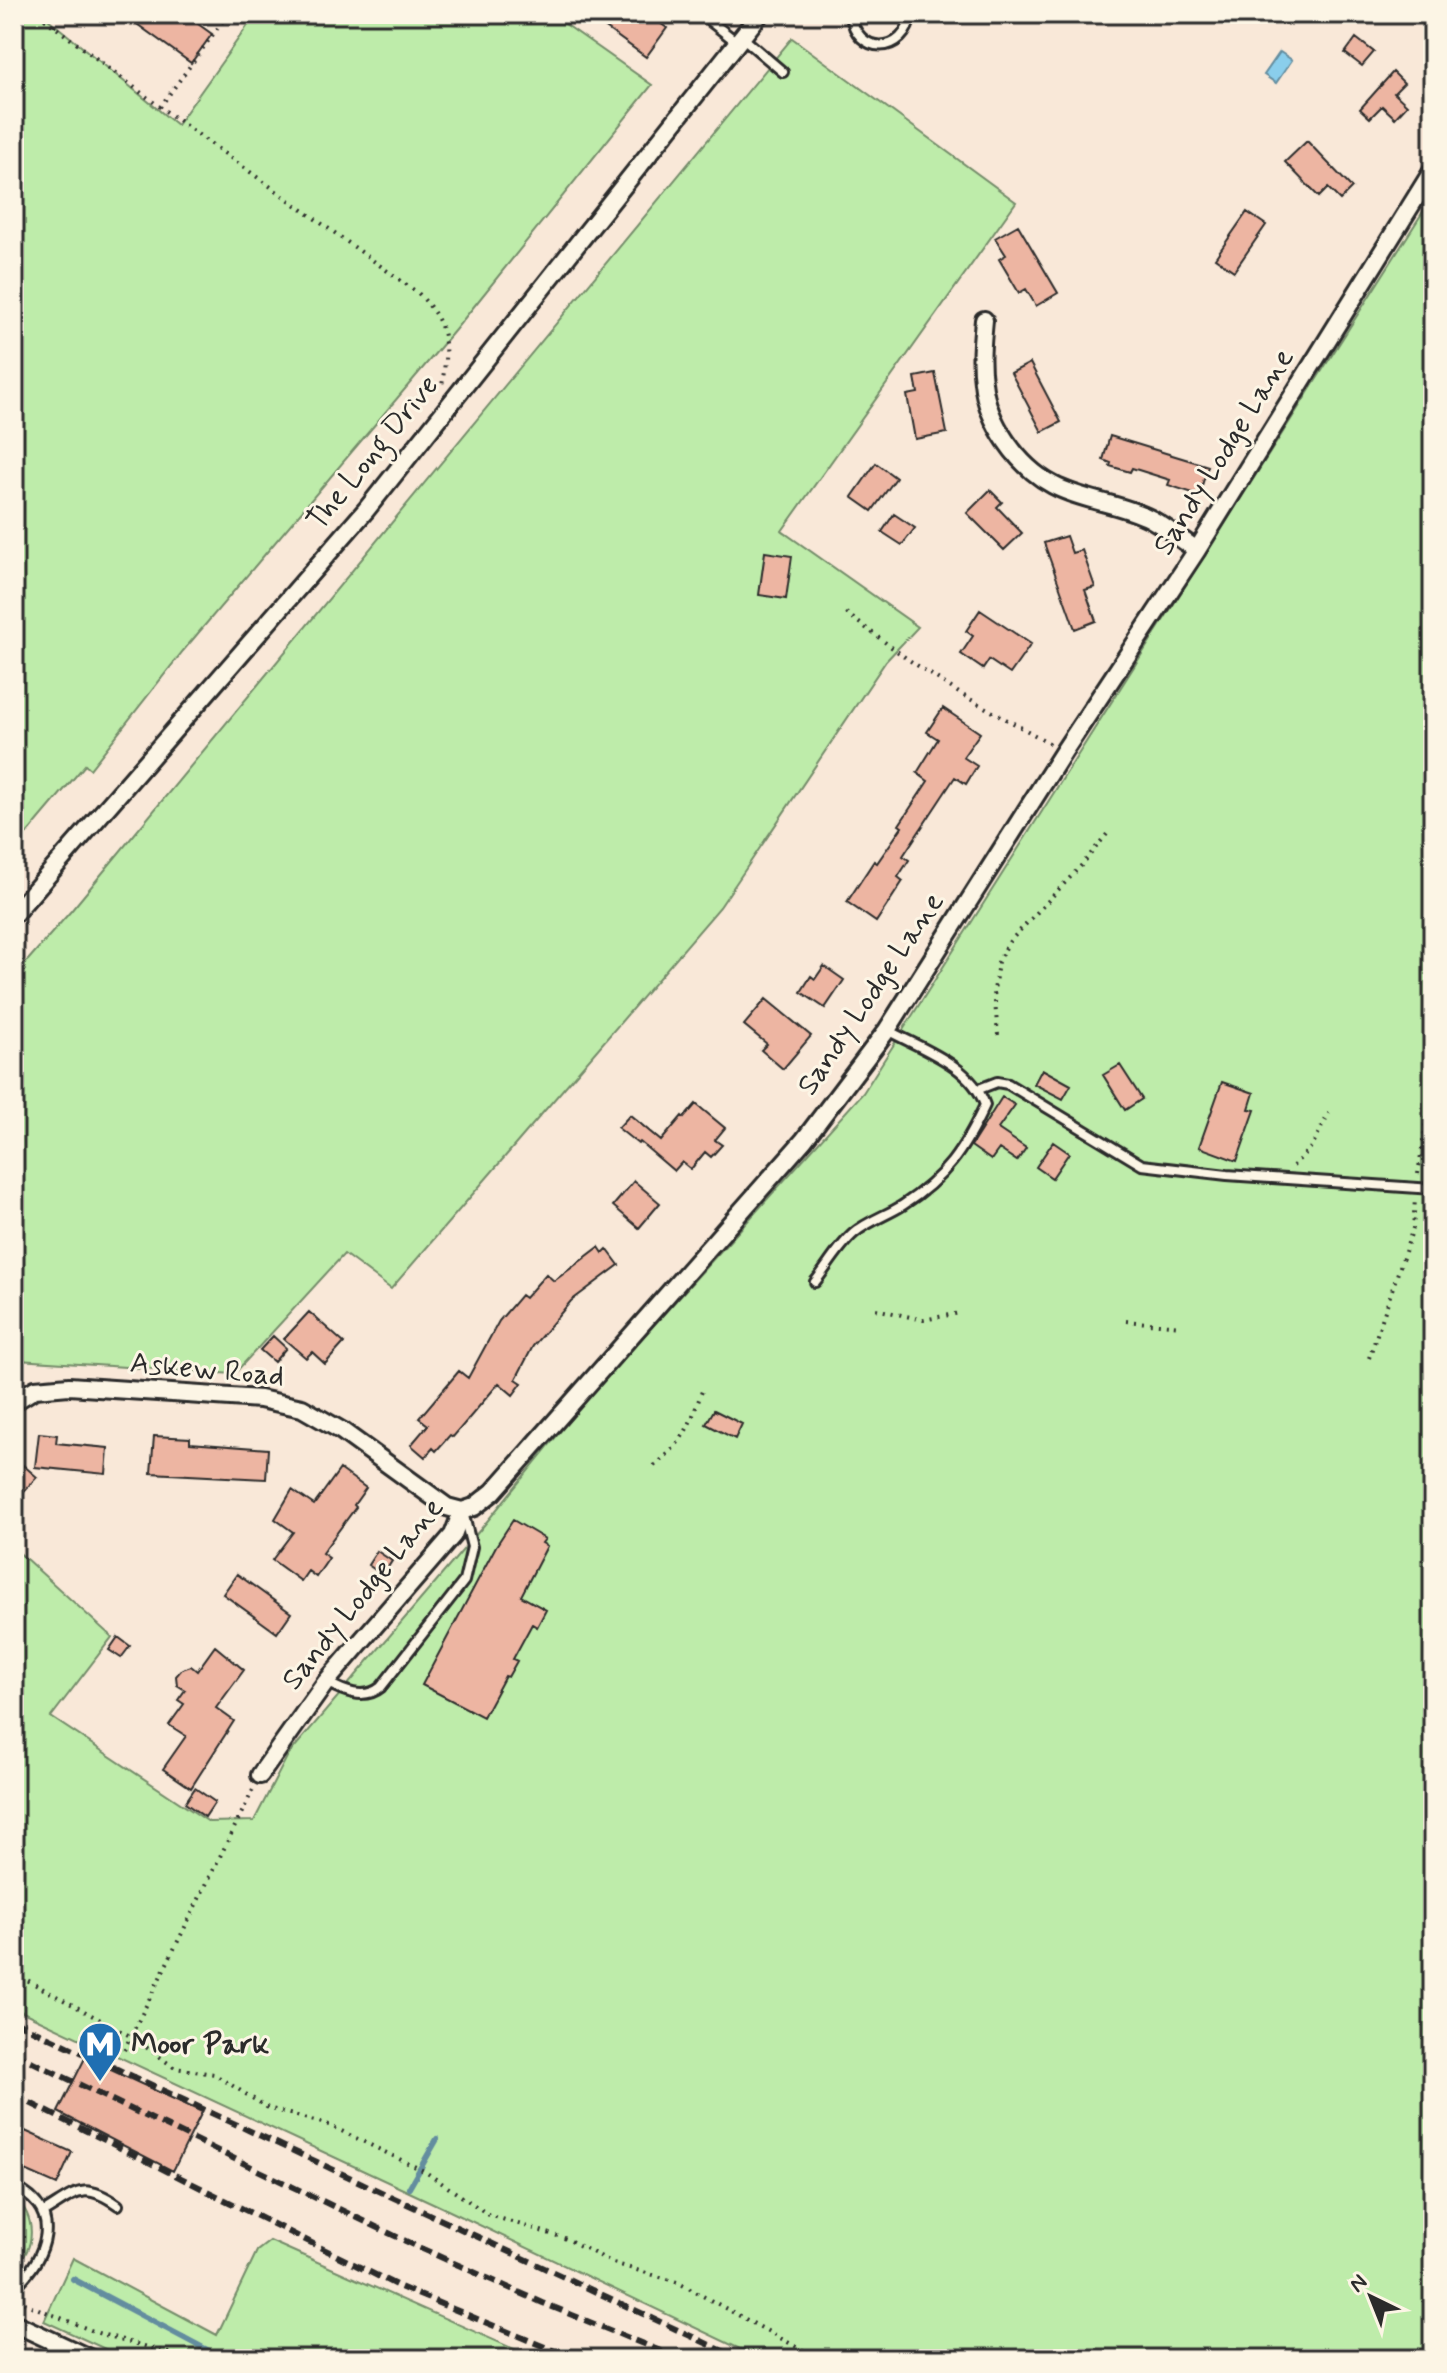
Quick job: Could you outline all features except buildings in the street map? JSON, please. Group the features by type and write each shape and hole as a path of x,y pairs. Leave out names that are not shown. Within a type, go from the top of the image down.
{"street":[{"name":"The Long Drive","path":"14,914 295,594 760,14"},
{"name":"Sandy Lodge Lane","path":"258,1778 326,1682 453,1535 462,1511 474,1507 493,1492 804,1140 887,1030 1064,751 1197,550 1433,170"},
{"path":"984,320 981,352 987,403 995,422 1019,458 1035,474 1053,485 1121,506 1153,520 1197,550"},
{"name":"Askew Road","path":"14,1402 35,1389 69,1386 279,1402 323,1418 447,1507 462,1511"},
{"path":"14,2323 87,2358"}],"lane":[{"path":"851,14 857,33 872,44 881,46 900,39 906,32 911,14"},
{"path":"710,21 783,72"},
{"path":"815,1282 842,1244 857,1231 901,1207 945,1172 963,1150 985,1105 979,1089 960,1069 887,1030"},
{"path":"979,1089 997,1082 1008,1084 1142,1165 1433,1189"},
{"path":"326,1682 343,1691 365,1695 381,1687 464,1581 472,1547 462,1511"},
{"path":"14,2187 34,2200 44,2212 45,2237 28,2274 14,2288"},
{"path":"44,2212 75,2193 89,2190 118,2205"}],"path":[{"path":"38,14 160,107 418,293 438,315 443,329 446,357 442,392 449,405"},
{"path":"54,26 62,14"},
{"path":"160,107 228,14"},
{"path":"846,613 959,693 1064,751"},
{"path":"998,1035 994,991 998,962 1009,942 1107,834"},
{"path":"1369,1358 1413,1228 1433,1078"},
{"path":"1274,1178 1305,1155 1329,1113"},
{"path":"876,1309 923,1320 960,1313"},
{"path":"1126,1321 1181,1326"},
{"path":"654,1466 675,1449 689,1428 702,1391"},
{"path":"124,2050 258,1778"},
{"path":"14,1973 132,2037 175,2068 214,2074 268,2108 329,2125 424,2171 489,2215 567,2239 613,2263 677,2282 819,2359"},
{"path":"14,2299 98,2333 190,2359"}],"green space":[{"path":"14,14 42,14 177,125 256,14 551,14 652,85 455,330 183,651 90,769 85,765 14,849"},
{"path":"792,38 1016,202 782,531 918,627 886,661 720,907 391,1289 344,1254 234,1374 18,1360 14,1348 14,976"},
{"path":"1433,196 1433,2359 761,2359 14,2008 14,1548 112,1637 51,1717 209,1822 254,1821 288,1755 581,1406 863,1093"},
{"path":"14,2197 27,2213 31,2232 27,2251 14,2267"},
{"path":"270,2241 538,2359 127,2359 44,2321 73,2258 217,2335 257,2251"}],"water":[{"path":"1280,52 1292,60 1276,83 1264,75"}],"waterway":[{"path":"409,2188 437,2139"},
{"path":"73,2279 224,2359"}],"railway":[{"path":"14,2021 740,2359"},
{"path":"14,2053 416,2246 543,2303 680,2359"},
{"path":"14,2095 400,2287 574,2359"}],"place":[{"name":"Moor Park","path":"100,2083"}]}
